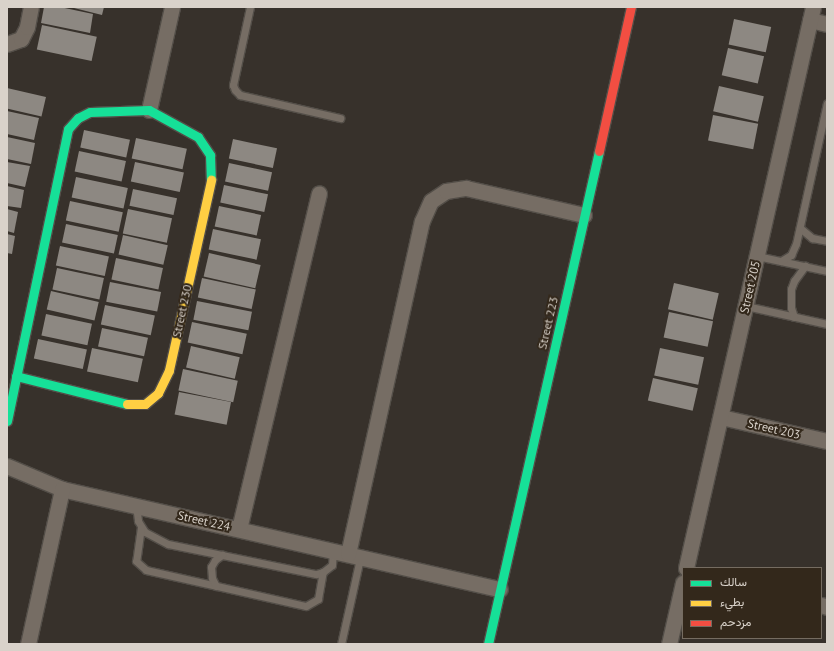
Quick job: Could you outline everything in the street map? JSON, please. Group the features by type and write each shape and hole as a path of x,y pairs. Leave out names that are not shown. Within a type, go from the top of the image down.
{"street":[{"path":"7,44 21,39 27,28 31,7"},
{"path":"7,421 68,129 78,118 90,112 149,110 172,7"},
{"name":"Street 223","path":"488,644 631,7"},
{"path":"812,14 827,24"},
{"name":"Street 205","path":"686,567 812,14"},
{"name":"Street 230","path":"16,376 133,406 145,404 163,386 171,362 212,167 203,141 149,110"},
{"path":"354,556 422,221 429,204 440,193 466,188 584,215"},
{"path":"239,529 319,193"},
{"name":"Street 203","path":"720,417 827,441"},
{"name":"Street 224","path":"7,466 62,489 500,589"},
{"path":"28,644 62,489"},
{"path":"669,644 682,587"}],"lane":[{"path":"250,7 233,85 235,90 240,95 340,118"},
{"path":"781,261 794,250 827,103"},
{"path":"800,228 812,238 827,241"},
{"path":"757,256 827,271"},
{"path":"794,317 791,308 791,289 796,277 805,266"},
{"path":"746,306 827,324"},
{"path":"136,506 141,527 136,556 137,564 142,569 306,606 318,599 323,572"},
{"path":"141,527 150,536 163,542 308,574 323,572 332,565 333,551"},
{"path":"216,586 211,570 215,560 222,555"},
{"path":"341,644 354,556"}],"building":[{"path":"44,7 60,7 93,14 90,33 41,23"},
{"path":"70,7 104,7 102,15"},
{"path":"734,19 771,27 766,52 729,44"},
{"path":"42,25 97,37 92,61 37,49"},
{"path":"728,48 764,56 758,84 722,75"},
{"path":"719,86 764,96 758,122 713,111"},
{"path":"7,88 46,97 41,116 7,109"},
{"path":"7,111 39,118 34,140 7,134"},
{"path":"713,115 758,124 753,149 708,141"},
{"path":"84,130 130,140 126,157 80,148"},
{"path":"7,137 35,143 31,164 7,159"},
{"path":"136,138 187,149 182,169 132,159"},
{"path":"233,139 277,148 273,168 229,159"},
{"path":"79,151 126,161 122,182 75,172"},
{"path":"7,162 30,166 25,187 7,183"},
{"path":"135,162 184,172 180,192 131,182"},
{"path":"229,163 272,172 268,191 225,182"},
{"path":"76,177 128,188 123,209 72,198"},
{"path":"224,185 268,194 264,212 220,203"},
{"path":"7,186 24,190 21,208 7,206"},
{"path":"133,189 177,198 173,215 129,206"},
{"path":"70,201 123,212 119,232 66,221"},
{"path":"219,206 261,215 257,235 215,227"},
{"path":"7,209 18,212 14,233 7,231"},
{"path":"128,209 172,218 167,243 123,233"},
{"path":"66,224 118,235 114,254 62,243"},
{"path":"213,229 261,239 257,260 209,250"},
{"path":"7,234 15,236 12,254 7,253"},
{"path":"123,235 168,245 163,265 119,254"},
{"path":"60,246 109,256 105,276 56,266"},
{"path":"209,253 261,265 255,288 204,276"},
{"path":"116,258 163,268 158,289 111,280"},
{"path":"57,268 104,278 99,299 52,290"},
{"path":"202,278 256,289 252,309 198,298"},
{"path":"110,282 161,292 157,312 106,302"},
{"path":"674,283 719,293 713,320 668,309"},
{"path":"51,291 99,302 94,321 47,310"},
{"path":"197,301 252,312 248,330 193,320"},
{"path":"105,305 155,316 151,335 101,325"},
{"path":"669,312 713,321 708,347 664,337"},
{"path":"46,314 92,324 87,345 41,336"},
{"path":"192,322 247,334 242,354 188,343"},
{"path":"102,328 148,338 144,356 98,347"},
{"path":"38,339 87,349 83,369 34,359"},
{"path":"191,346 240,357 235,379 186,367"},
{"path":"92,348 143,359 138,382 87,371"},
{"path":"660,348 704,357 698,385 654,375"},
{"path":"183,369 238,381 233,402 178,391"},
{"path":"653,378 698,388 693,411 648,400"},
{"path":"179,392 231,402 227,425 175,415"}],"traffic: fast":[{"path":"7,421 68,129 78,118 90,112 149,110 198,137 210,155 211,180"},
{"path":"488,644 599,151"},
{"path":"16,376 127,404"}],"traffic: slow":[{"path":"127,404 145,404 158,393 169,370 211,180"}],"traffic: jam":[{"path":"599,151 631,7"}]}
